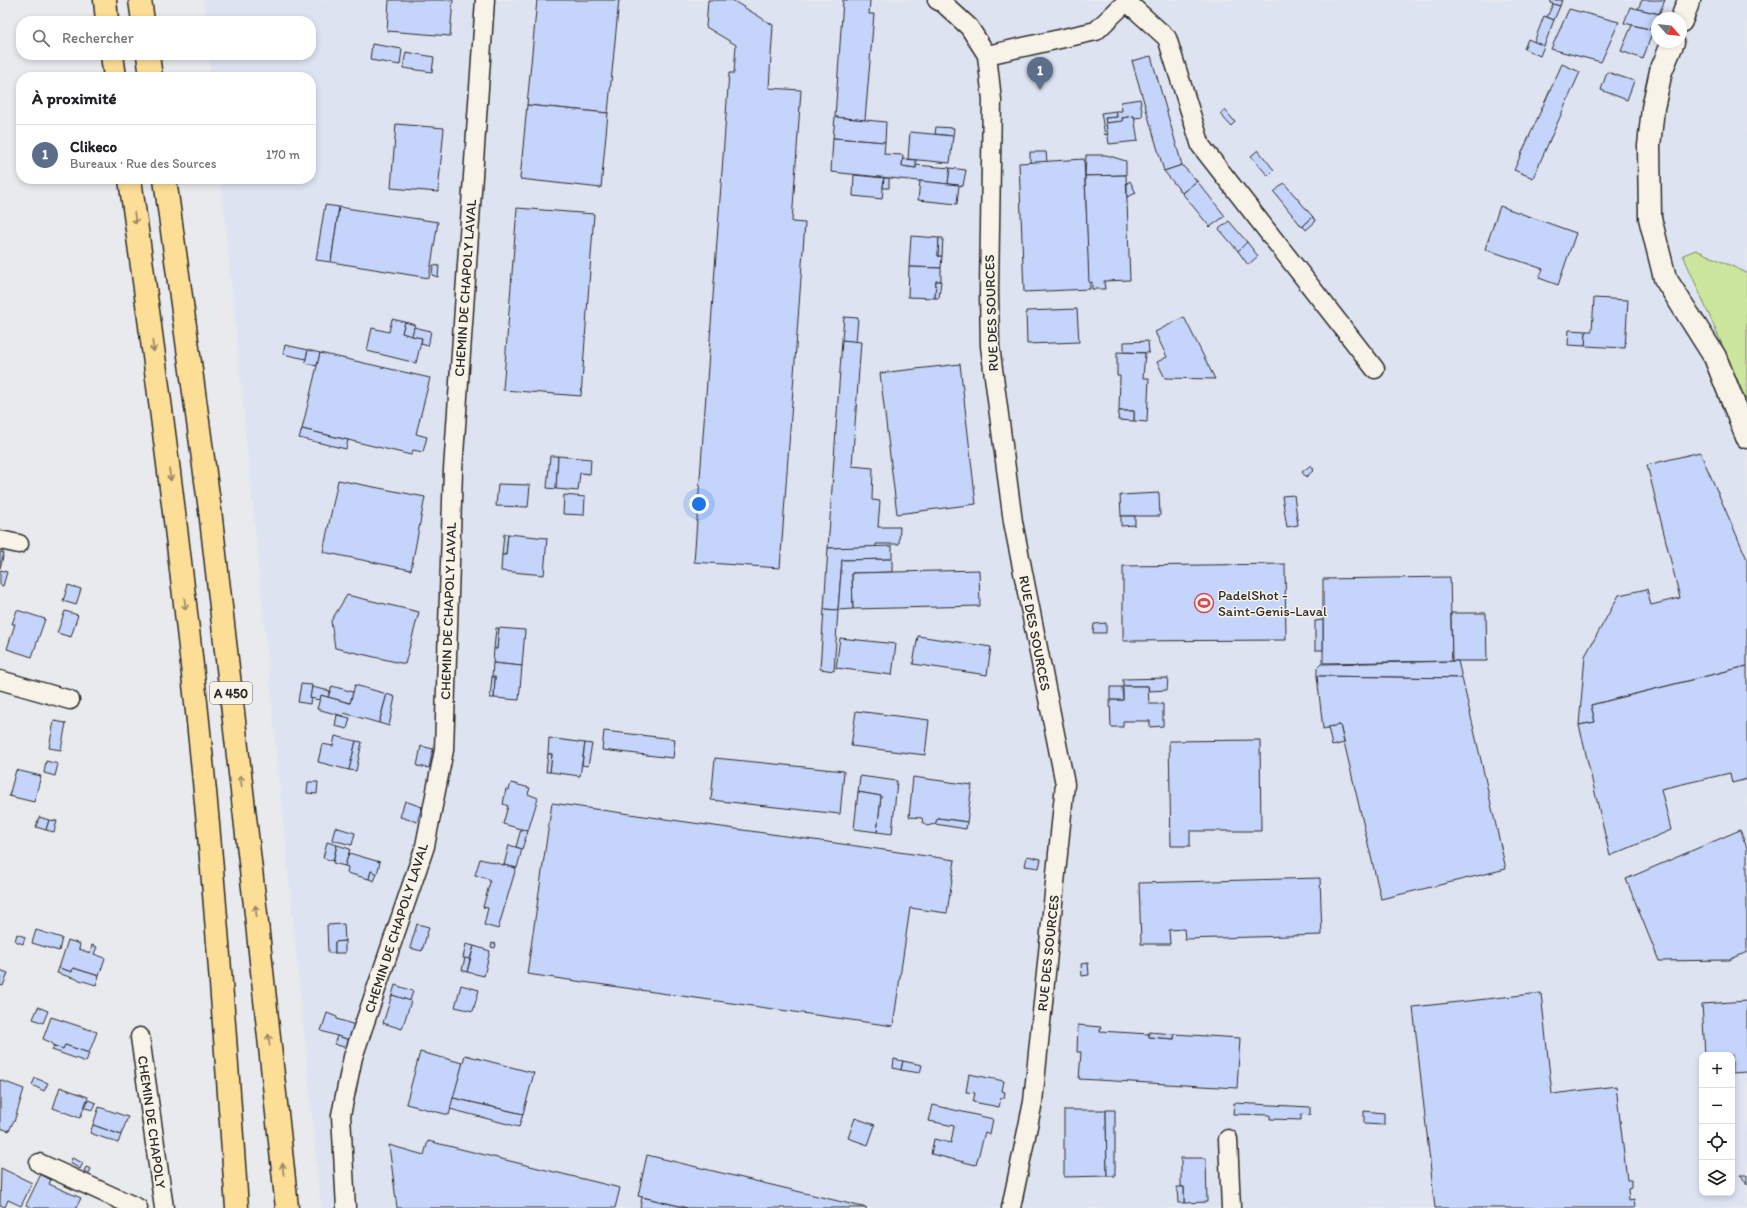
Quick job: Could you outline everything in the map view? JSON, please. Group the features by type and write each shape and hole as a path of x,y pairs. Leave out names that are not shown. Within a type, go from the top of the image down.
{"highway":[{"path":"104,0 107,16"},
{"path":"140,0 142,16"},
{"path":"113,60 114,72"},
{"path":"149,60 150,72"},
{"name":"A 450","path":"131,184 175,514 200,742 219,943 237,1208"},
{"name":"A 450","path":"165,184 210,510 256,914 287,1208"}],"street":[{"name":"CHEMIN DE CHAPOLY LAVAL","path":"346,1208 341,1115 354,1057 425,846 444,750 453,470 485,0"},
{"name":"RUE DES SOURCES","path":"937,0 943,3 969,27 986,55 992,100 989,292 990,346 1013,522 1065,784 1033,1102 1011,1208"},
{"path":"1684,12 1689,0"},
{"path":"986,55 1096,31 1128,1 1167,38 1201,146 1375,369"},
{"path":"1671,48 1662,71 1653,108 1649,146 1650,218 1665,278 1715,357 1747,437"},
{"path":"0,540 19,544"},
{"path":"0,680 70,700"},
{"name":"CHEMIN DE CHAPOLY","path":"140,1037 164,1208"},
{"path":"1228,1139 1231,1208"},
{"path":"39,1163 138,1208"}],"shaded area":[{"path":"203,0 1747,0 1747,273 1696,250 1683,256 1747,402 1747,1208 321,1208 221,184 316,184 316,72 211,72 209,60 316,60 316,16 205,16"}],"green space":[{"path":"1696,250 1747,273 1747,402 1683,255"}],"building":[{"path":"389,0 453,0 450,36 387,31"},
{"path":"537,0 619,0 608,113 527,105"},
{"path":"708,0 732,0 773,25 769,88 801,90 792,222 805,223 780,568 694,562 729,73 734,73 736,45 706,27"},
{"path":"843,0 870,0 869,14 874,14 865,120 835,117"},
{"path":"1551,0 1562,0 1560,6 1550,3"},
{"path":"1642,0 1665,0 1660,12 1651,12 1638,9"},
{"path":"1553,4 1560,6 1554,20 1547,17"},
{"path":"1630,7 1651,12 1651,30 1624,23"},
{"path":"1569,9 1619,22 1601,62 1551,49"},
{"path":"1544,16 1554,20 1544,46 1534,42"},
{"path":"1632,25 1651,30 1651,36 1643,59 1621,51"},
{"path":"1528,39 1544,46 1540,56 1524,49"},
{"path":"372,44 402,49 400,65 370,60"},
{"path":"406,52 434,57 432,72 403,68"},
{"path":"1151,56 1182,165 1164,171 1132,61"},
{"path":"1562,64 1580,72 1533,178 1514,170"},
{"path":"1607,72 1634,81 1627,100 1601,90"},
{"path":"1140,99 1143,117 1135,118 1134,116 1122,118 1123,121 1106,123 1105,118 1117,117 1116,111 1122,111 1121,102"},
{"path":"527,105 608,113 601,188 520,179"},
{"path":"1225,110 1235,122 1231,126 1220,114"},
{"path":"1116,111 1117,117 1105,118 1108,134 1105,135 1101,113"},
{"path":"1134,116 1138,141 1109,144 1106,123 1123,121 1122,118"},
{"path":"835,117 886,122 885,142 833,138"},
{"path":"396,124 444,128 438,192 391,188"},
{"path":"936,127 954,128 953,136 935,134"},
{"path":"910,132 953,136 950,163 908,159"},
{"path":"833,138 885,142 884,154 903,155 902,166 916,168 916,165 950,168 948,184 831,172"},
{"path":"1258,150 1274,170 1268,176 1251,156"},
{"path":"1030,152 1046,152 1047,162 1030,163"},
{"path":"1086,155 1106,155 1126,161 1126,175 1085,176"},
{"path":"903,159 916,160 916,168 902,166"},
{"path":"1084,159 1090,289 1024,292 1019,163"},
{"path":"1182,165 1197,181 1182,193 1164,171"},
{"path":"950,168 966,170 963,186 948,184"},
{"path":"854,175 884,178 882,199 853,196"},
{"path":"1126,175 1130,280 1104,281 1105,289 1092,289 1092,282 1089,283 1085,176"},
{"path":"884,178 889,178 889,188 883,188"},
{"path":"920,181 959,185 957,204 918,200"},
{"path":"1130,181 1136,193 1127,197 1127,183"},
{"path":"1197,181 1225,216 1210,227 1182,193"},
{"path":"1284,183 1313,217 1302,227 1274,192"},
{"path":"325,205 339,207 331,262 316,260"},
{"path":"1500,206 1576,233 1558,285 1539,278 1543,269 1485,249"},
{"path":"339,207 438,222 429,278 331,262"},
{"path":"517,208 594,214 581,396 503,390"},
{"path":"1313,217 1316,221 1306,230 1303,226"},
{"path":"1229,221 1247,242 1238,251 1219,229"},
{"path":"911,236 939,238 938,256 942,256 941,268 909,267"},
{"path":"939,238 943,238 942,256 938,256"},
{"path":"1247,242 1258,256 1248,265 1238,251"},
{"path":"433,265 439,266 438,277 432,275"},
{"path":"909,267 941,268 941,281 936,281 935,298 908,297"},
{"path":"936,281 941,281 939,298 935,298"},
{"path":"1594,298 1628,300 1625,348 1585,346 1586,331 1592,331"},
{"path":"1077,309 1079,342 1027,344 1026,311"},
{"path":"844,317 858,318 856,342 842,340"},
{"path":"1184,317 1215,379 1165,378 1157,362 1167,357 1155,332"},
{"path":"392,319 405,322 402,333 422,338 416,363 367,351 372,328 389,332"},
{"path":"405,322 415,325 412,336 402,333"},
{"path":"414,327 431,331 428,346 421,344 422,338 412,336"},
{"path":"1569,330 1586,331 1585,346 1568,345"},
{"path":"842,340 861,342 852,466 873,468 872,500 880,501 878,527 900,527 899,544 876,544 876,547 828,548"},
{"path":"1148,341 1149,353 1124,352 1124,342"},
{"path":"285,345 308,350 306,359 283,354"},
{"path":"308,350 320,353 317,366 305,363"},
{"path":"1117,352 1145,353 1143,378 1149,378 1147,422 1134,421 1134,411 1119,411 1120,376 1117,376"},
{"path":"320,353 430,378 416,434 427,437 423,452 413,450 411,455 302,429"},
{"path":"960,364 976,504 897,514 880,373"},
{"path":"1119,411 1134,411 1134,421 1118,420"},
{"path":"302,429 348,440 346,449 299,438"},
{"path":"1700,452 1747,559 1747,666 1591,705 1595,722 1579,725 1585,656 1619,595 1647,589 1651,605 1680,598 1647,465"},
{"path":"550,456 558,456 556,489 547,488"},
{"path":"558,456 591,459 590,474 580,473 578,491 556,489"},
{"path":"1311,465 1314,470 1306,477 1302,472"},
{"path":"338,480 425,497 411,570 323,552"},
{"path":"498,484 530,485 528,507 496,506"},
{"path":"1159,493 1160,516 1121,516 1120,495"},
{"path":"564,495 585,497 584,515 563,514"},
{"path":"1294,495 1298,525 1287,527 1282,496"},
{"path":"1121,516 1135,516 1135,525 1121,526"},
{"path":"504,534 508,534 506,555 502,555"},
{"path":"508,534 547,538 544,575 501,571 502,555 506,555"},
{"path":"892,546 892,559 842,560 838,610 824,609 828,548"},
{"path":"0,552 4,553 0,568"},
{"path":"892,559 892,572 852,573 853,609 838,610 842,560"},
{"name":"PadelShot - Saint-Genis-Laval","path":"1285,564 1286,640 1123,641 1123,566"},
{"path":"0,570 7,572 3,586 0,585"},
{"path":"979,570 980,606 853,609 852,573"},
{"path":"1450,577 1452,661 1323,663 1323,579"},
{"path":"68,585 81,589 76,605 63,601"},
{"path":"347,595 419,612 405,664 335,648 331,621"},
{"path":"824,609 838,610 834,671 820,669"},
{"path":"17,610 45,619 32,657 7,649 15,624 12,624"},
{"path":"65,611 78,615 71,637 57,633"},
{"path":"1451,613 1486,613 1487,661 1452,661"},
{"path":"1323,620 1323,650 1315,650 1315,621"},
{"path":"1106,623 1106,633 1093,633 1094,624"},
{"path":"496,628 499,628 497,649 494,649"},
{"path":"499,628 525,630 522,666 493,663 494,649 497,649"},
{"path":"918,636 991,647 987,675 913,664"},
{"path":"840,638 896,644 892,675 836,668"},
{"path":"1458,661 1462,678 1317,676 1317,668 1321,664"},
{"path":"493,663 522,666 519,700 494,698 495,677 492,677"},
{"path":"1747,666 1747,779 1732,783 1730,773 1661,789 1671,830 1610,856 1579,725 1595,722 1591,705"},
{"path":"1317,676 1462,678 1506,869 1381,899 1340,725 1323,729"},
{"path":"492,677 495,677 494,698 490,698"},
{"path":"1168,678 1167,690 1149,691 1148,686 1123,686 1123,679"},
{"path":"301,684 312,685 310,704 298,702"},
{"path":"355,685 387,694 379,723 344,713 343,716 317,709 321,695 350,703"},
{"path":"332,686 353,692 350,703 328,697"},
{"path":"1123,686 1148,686 1149,704 1163,704 1163,726 1150,727 1150,721 1123,721 1123,727 1111,727 1110,700 1123,700"},
{"path":"312,687 330,691 328,697 321,695 320,700 310,698"},
{"path":"1110,687 1122,687 1123,700 1110,700"},
{"path":"387,694 395,697 389,726 379,723"},
{"path":"856,711 929,720 925,755 851,746"},
{"path":"337,715 350,718 347,729 335,726"},
{"path":"54,721 66,723 61,750 49,748"},
{"path":"1340,725 1344,743 1332,746 1328,727"},
{"path":"604,731 675,739 673,758 602,750"},
{"path":"335,736 356,741 349,770 318,762 322,744 333,746"},
{"path":"549,738 585,743 580,776 550,772 552,754 548,754"},
{"path":"1260,740 1261,831 1190,831 1190,846 1171,846 1169,741"},
{"path":"356,741 362,742 356,771 349,770"},
{"path":"585,743 592,744 588,766 582,765"},
{"path":"421,746 433,749 429,768 417,766"},
{"path":"548,754 552,754 550,772 546,772"},
{"path":"715,758 844,771 840,814 711,800"},
{"path":"46,761 58,764 55,776 44,773"},
{"path":"16,770 41,776 34,802 9,796"},
{"path":"860,776 897,781 892,834 877,832 881,796 858,792"},
{"path":"913,777 972,785 967,822 938,818 935,824 927,826 923,823 922,818 909,817"},
{"path":"308,782 318,782 317,794 307,793"},
{"path":"511,783 530,788 528,794 538,798 528,831 503,824 508,806 503,804 506,789 509,790"},
{"path":"858,792 881,796 877,832 854,829"},
{"path":"405,801 422,807 417,822 400,817"},
{"path":"552,803 955,860 947,913 910,908 893,1026 527,974"},
{"path":"39,817 49,820 46,830 36,827"},
{"path":"938,818 967,822 966,829 935,824"},
{"path":"49,820 57,821 54,832 46,830"},
{"path":"335,827 355,833 352,845 332,840"},
{"path":"521,829 528,831 522,849 516,847"},
{"path":"1740,830 1747,848 1747,952 1729,960 1659,961 1626,879"},
{"path":"327,842 337,845 333,861 323,858"},
{"path":"337,845 350,849 345,866 333,863"},
{"path":"509,845 522,849 517,868 504,865"},
{"path":"349,853 380,862 377,874 371,871 369,879 347,873 348,867 345,866"},
{"path":"1027,856 1041,859 1039,868 1025,866"},
{"path":"480,859 516,868 498,929 484,925 488,908 483,907 490,882 488,879 475,875"},
{"path":"371,871 377,874 374,881 369,879"},
{"path":"1320,878 1322,935 1185,939 1184,929 1169,930 1170,944 1141,944 1139,883"},
{"path":"344,924 345,941 335,942 335,953 328,953 327,925"},
{"path":"417,924 429,927 422,951 410,948"},
{"path":"36,930 62,938 59,951 32,943"},
{"path":"17,934 25,937 23,944 15,941"},
{"path":"68,940 80,944 79,949 90,953 92,945 97,947 94,954 105,958 99,976 73,968 72,972 59,968"},
{"path":"345,941 345,953 335,953 335,942"},
{"path":"492,943 496,944 495,948 491,947"},
{"path":"466,944 474,946 470,959 463,958"},
{"path":"474,946 490,951 484,976 467,972"},
{"path":"465,958 470,959 467,972 462,970"},
{"path":"1088,963 1089,975 1082,976 1081,964"},
{"path":"59,968 72,972 73,968 99,976 96,985 57,973"},
{"path":"0,970 8,973 3,986 0,985"},
{"path":"395,985 413,991 410,1001 392,995"},
{"path":"461,985 479,990 473,1011 455,1007"},
{"path":"1541,993 1552,1094 1616,1086 1627,1180 1631,1180 1631,1188 1628,1189 1629,1201 1634,1200 1635,1208 1435,1208 1413,1007"},
{"path":"392,995 411,1001 402,1029 383,1023"},
{"path":"1747,1001 1747,1072 1735,1073 1735,1052 1705,1052 1702,1004"},
{"path":"38,1007 48,1011 43,1023 33,1019"},
{"path":"327,1013 337,1017 337,1019 355,1025 350,1040 321,1031"},
{"path":"51,1017 97,1032 89,1053 65,1045 63,1049 52,1045 52,1043 43,1039"},
{"path":"1078,1025 1101,1027 1100,1031 1149,1034 1149,1037 1174,1039 1174,1034 1240,1038 1237,1088 1079,1079 1081,1052 1077,1052"},
{"path":"1149,1032 1174,1034 1174,1039 1149,1037"},
{"path":"337,1036 350,1040 347,1048 334,1044"},
{"path":"65,1045 89,1053 86,1062 52,1050 54,1046 63,1049"},
{"path":"420,1052 463,1063 449,1115 406,1104"},
{"path":"465,1055 534,1073 523,1114 453,1098"},
{"path":"894,1059 903,1061 901,1070 893,1068"},
{"path":"903,1061 922,1065 920,1073 901,1070"},
{"path":"969,1074 1004,1081 1002,1091 1005,1092 1004,1098 1001,1098 999,1107 973,1102 975,1093 966,1092"},
{"path":"35,1078 48,1083 44,1091 32,1085"},
{"path":"0,1080 24,1089 14,1122 9,1131 0,1128"},
{"path":"60,1087 88,1097 80,1118 53,1108"},
{"path":"453,1098 523,1114 519,1127 450,1109"},
{"path":"88,1100 96,1103 93,1110 85,1108"},
{"path":"1234,1103 1310,1107 1310,1115 1301,1114 1301,1120 1270,1119 1270,1115 1233,1114"},
{"path":"933,1105 993,1119 990,1134 985,1132 976,1165 931,1154 934,1139 951,1143 954,1126 929,1121"},
{"path":"99,1107 128,1117 121,1135 93,1125"},
{"path":"1064,1110 1106,1110 1107,1176 1064,1177"},
{"path":"1106,1110 1115,1110 1115,1176 1107,1176"},
{"path":"1364,1111 1384,1113 1384,1125 1364,1124"},
{"path":"855,1118 875,1125 868,1145 848,1138"},
{"path":"93,1125 121,1135 118,1143 90,1133"},
{"path":"428,1141 620,1188 615,1208 397,1208 389,1145 424,1155"},
{"path":"647,1155 867,1208 687,1208 638,1196"},
{"path":"72,1158 83,1163 80,1169 70,1163"},
{"path":"1181,1158 1206,1158 1207,1202 1184,1203 1184,1187 1181,1187"},
{"path":"86,1167 91,1169 89,1173 84,1171"},
{"path":"1,1168 32,1183 21,1206 8,1200 5,1207 0,1205"},
{"path":"41,1174 51,1180 49,1184 81,1198 76,1208 32,1208 26,1205"},
{"path":"1741,1175 1747,1175 1747,1185"},
{"path":"1177,1187 1184,1187 1184,1203 1178,1203"},
{"path":"642,1197 687,1208 640,1208"}],"place":[{"name":"Clikeco","path":"1040,90"},
{"name":"PadelShot - Saint-Genis-Laval","path":"1204,603"}]}
